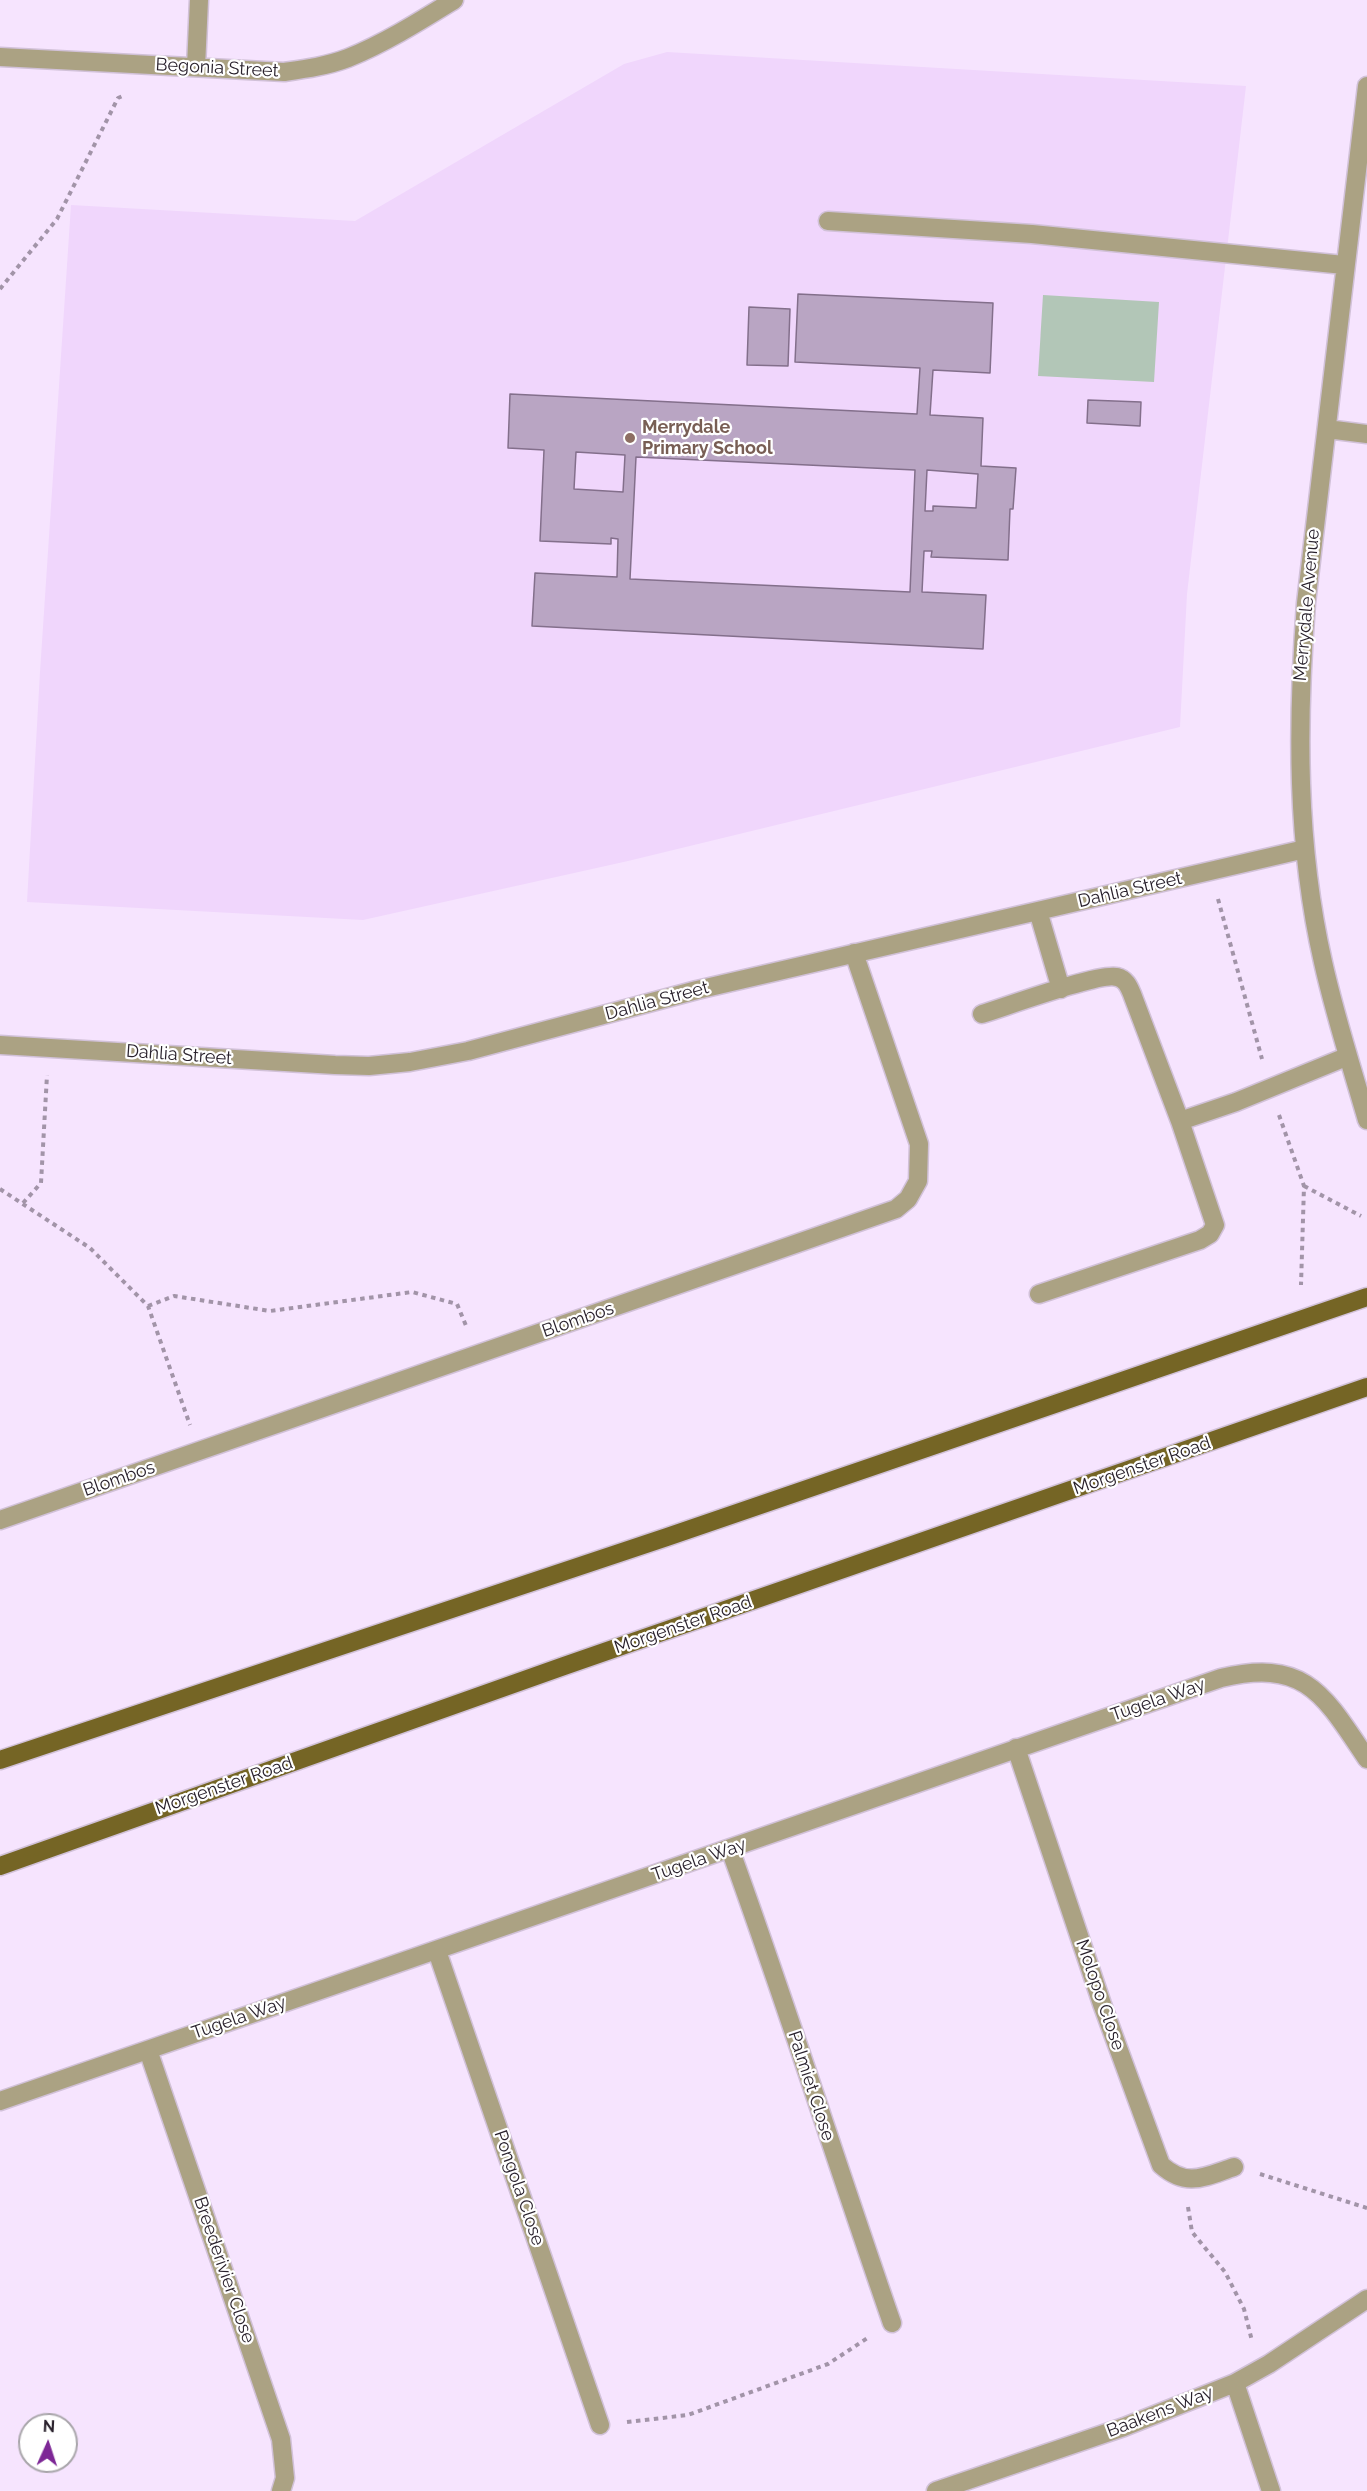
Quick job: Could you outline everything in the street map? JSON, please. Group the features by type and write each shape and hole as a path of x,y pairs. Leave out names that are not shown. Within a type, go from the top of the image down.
{"main road":[{"path":"0,1760 678,1533 1367,1297"},
{"name":"Morgenster Road","path":"0,1866 553,1670 1367,1387"}],"street":[{"path":"196,67 199,0"},
{"name":"Begonia Street","path":"0,57 284,72 347,59 399,33 454,0"},
{"name":"Merrydale Avenue","path":"1367,86 1313,530 1301,670 1302,817 1305,849 1323,961 1346,1057 1367,1120"},
{"path":"828,221 1032,234 1344,265"},
{"path":"1327,429 1367,434"},
{"name":"Dahlia Street","path":"0,1045 335,1065 369,1066 410,1062 468,1051 697,990 1305,849"},
{"path":"1038,911 1062,989"},
{"name":"Blombos","path":"0,1520 896,1209 908,1199 918,1181 919,1144 854,953"},
{"path":"982,1014 1104,977 1116,976 1124,980 1132,994 1180,1121 1215,1225 1210,1234 1200,1240 1039,1294"},
{"path":"1180,1121 1236,1102 1346,1057"},
{"name":"Tugela Way","path":"0,2101 1221,1678 1259,1671 1277,1672 1296,1678 1319,1694 1367,1759"},
{"name":"Molopo Close","path":"1016,1748 1102,2004 1161,2165 1172,2175 1185,2180"},
{"name":"Palmiet Close","path":"729,1849 762,1938 818,2111 892,2323"},
{"name":"Pongola Close","path":"437,1951 600,2426"},
{"name":"Breederivier Close","path":"148,2049 281,2439 285,2478 281,2491"},
{"path":"1185,2180 1202,2178 1234,2167"},
{"name":"Baakens Way","path":"944,2490 1124,2427 1235,2384 1367,2299"},
{"path":"1235,2384 1271,2491"}],"path":[{"path":"0,289 57,219 118,98 128,94"},
{"path":"23,1203 40,1183 49,1047"},
{"path":"1304,1186 1360,1216"},
{"path":"0,1189 90,1248 148,1306 198,1452"},
{"path":"148,1306 174,1296 270,1311 412,1292 457,1304 477,1356"},
{"path":"1234,2167 1273,2177 1367,2208"},
{"path":"1185,2180 1191,2232 1225,2272 1244,2308 1253,2346 1269,2364"},
{"path":"600,2426 688,2415 828,2364 892,2323"}],"shaded area":[{"name":"Merrydale Primary School","path":"667,52 1246,86 1187,594 1180,727 628,861 363,920 27,902 71,205 355,221 624,64"}],"green space":[{"path":"1043,295 1159,302 1154,382 1038,376"}],"building":[{"path":"798,294 993,303 990,373 933,370 930,415 983,418 981,466 1016,468 1013,509 1010,509 1008,560 931,557 932,551 924,551 922,592 986,595 983,649 532,626 535,573 617,577 618,539 611,538 611,544 540,541 544,450 508,448 510,394 917,414 920,368 795,362","holes":["576,452 625,455 623,492 574,489","636,457 915,470 910,592 630,579","927,470 978,474 976,508 933,506 933,511 925,511"]},
{"path":"749,307 790,309 788,366 747,365"},
{"path":"1088,400 1141,402 1140,426 1087,423"}],"place":[{"name":"Merrydale Primary School","path":"630,438"}]}
